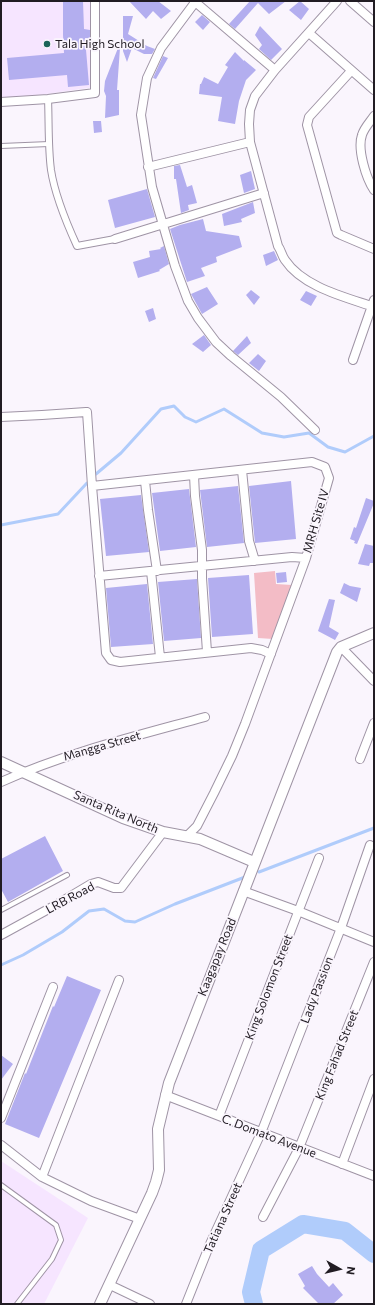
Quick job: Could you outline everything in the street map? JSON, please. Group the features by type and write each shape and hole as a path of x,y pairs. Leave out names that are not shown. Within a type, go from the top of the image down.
{"street":[{"path":"1,102 48,99 94,93 96,87 95,1"},
{"path":"275,70 195,1 161,48 147,78 141,115 152,187 175,266 186,295 198,318 207,331 231,356 281,397 315,430"},
{"path":"337,1 275,70 255,96 250,110 248,124 250,142 278,246 285,260 296,272 312,284 373,304 353,360"},
{"path":"350,1 374,22"},
{"path":"309,33 374,90"},
{"path":"351,71 309,117 307,125 337,233 374,248"},
{"path":"48,99 49,144 54,188 77,246 115,239 264,193"},
{"path":"374,116 361,136 361,158 374,190"},
{"path":"148,167 250,142"},
{"path":"1,417 86,412 106,653 111,660 120,662 251,648 262,650 271,654"},
{"name":"MRH Site IV","path":"92,486 312,462 325,467 329,478 306,558 232,756 197,826 187,836"},
{"path":"242,470 249,541 254,561"},
{"path":"194,475 202,550 207,652"},
{"path":"145,481 154,571 160,657"},
{"path":"99,576 292,556 306,558"},
{"path":"374,633 342,647 374,681"},
{"name":"Kaagapay Road","path":"100,1304 156,1182 159,1170 158,1129 165,1095 186,1037 337,652 342,647"},
{"name":"Mangga Street","path":"1,782 24,771 79,752 205,717"},
{"path":"360,759 374,724"},
{"name":"Santa Rita North","path":"1,762 24,771 124,818 163,832 200,839 254,862"},
{"name":"LRB Road","path":"1,935 91,884 98,882 114,888 121,888 163,832"},
{"name":"Lady Passion","path":"261,1133 341,928 370,845"},
{"name":"King Solomon Street","path":"219,1116 319,858"},
{"path":"243,891 298,911 374,942"},
{"name":"King Fahad Street","path":"263,1217 299,1148 374,962"},
{"path":"42,1177 120,980"},
{"path":"1,1118 3,1109 53,987"},
{"path":"342,1164 374,1079"},
{"name":"C. Domato Avenue","path":"165,1095 374,1176"},
{"name":"Tatiana Street","path":"186,1304 210,1244 261,1133"},
{"path":"1,1145 42,1177 92,1201 140,1219"},
{"path":"110,1285 150,1304"}],"lane":[{"path":"1,146 49,144"},
{"path":"1,910 67,875"},
{"path":"1,1185 56,1225 61,1240 52,1259 17,1304"}],"shaded area":[{"name":"Tala High School","path":"1,1 91,1 95,87 18,98 1,98"},
{"path":"275,571 276,584 292,585 273,639 258,638 254,573"},
{"path":"1,1161 88,1218 44,1304 1,1304"}],"building":[{"path":"63,1 83,1 84,29 90,30 90,39 85,38 89,85 68,87 67,75 9,80 7,58 64,53"},
{"path":"129,1 158,1 171,11 161,19 153,11 146,19"},
{"path":"250,1 286,1 269,14 258,3 235,29 229,24"},
{"path":"300,1 309,9 301,20 289,10"},
{"path":"202,15 210,22 203,30 195,22"},
{"path":"123,16 133,16 128,34 147,46 155,49 152,54 144,54 132,48 127,62 123,51"},
{"path":"260,26 282,49 271,60 259,49 262,45 255,35"},
{"path":"118,48 120,48 117,90 119,90 119,115 105,118 105,81"},
{"path":"235,52 256,70 246,80 239,101 235,124 218,121 222,97 199,94 200,84 204,77 218,84 228,67 225,65"},
{"path":"163,56 168,58 156,79 153,78"},
{"path":"93,121 101,121 102,132 94,133"},
{"path":"180,165 187,187 192,185 197,203 188,205 189,210 181,213 176,179 174,179 174,166"},
{"path":"251,171 255,189 244,193 240,175"},
{"path":"147,189 155,217 115,228 108,200"},
{"path":"253,202 255,213 241,219 242,222 224,226 222,214"},
{"path":"203,219 206,231 239,236 242,247 216,257 217,262 201,268 205,276 187,282 170,229"},
{"path":"164,246 169,264 159,270 160,271 138,278 133,262 150,257 149,251 161,249 160,248"},
{"path":"274,251 278,260 266,266 263,255"},
{"path":"207,287 218,304 202,314 191,294"},
{"path":"251,290 260,297 254,305 246,295"},
{"path":"306,291 317,296 311,306 300,300"},
{"path":"153,308 156,319 149,322 145,311"},
{"path":"204,335 211,345 203,352 192,344"},
{"path":"247,336 251,343 238,355 233,351"},
{"path":"258,354 266,361 259,371 249,363"},
{"path":"291,481 296,539 255,543 249,486"},
{"path":"238,486 244,543 207,547 200,490"},
{"path":"189,489 196,547 160,551 152,493"},
{"path":"141,495 149,552 106,556 100,499"},
{"path":"366,498 374,501 374,503 357,544 354,543 355,541 350,539 354,527 356,528"},
{"path":"365,544 374,546 374,563 370,563 369,566 358,564"},
{"path":"286,572 287,582 277,583 276,573"},
{"path":"249,575 253,634 212,637 208,578"},
{"path":"197,579 201,638 164,641 158,582"},
{"path":"344,583 361,588 357,602 340,593"},
{"path":"147,584 153,644 111,647 106,588"},
{"path":"329,599 335,600 329,627 339,633 335,640 318,631"},
{"path":"45,836 63,871 8,902 1,889 1,859"},
{"path":"67,976 101,990 39,1138 5,1124 53,1006 54,1007"},
{"path":"1,1055 13,1064 1,1080"},
{"path":"312,1266 329,1287 333,1283 343,1295 333,1304 319,1304 303,1288 305,1286 298,1274"}],"waterway":[{"path":"96,474 121,453 161,409 174,406 185,417 196,422 224,409 262,433 284,437 309,433 328,447 345,452 374,436"},
{"path":"1,525 58,514 87,483"},
{"path":"259,872 374,828"},
{"path":"1,965 23,955 62,932 89,911 104,909 125,921 135,922 175,904 245,877"},
{"path":"254,1304 251,1292 261,1250 303,1224 345,1231 374,1254"}],"place":[{"name":"Tala High School","path":"47,44"}]}
